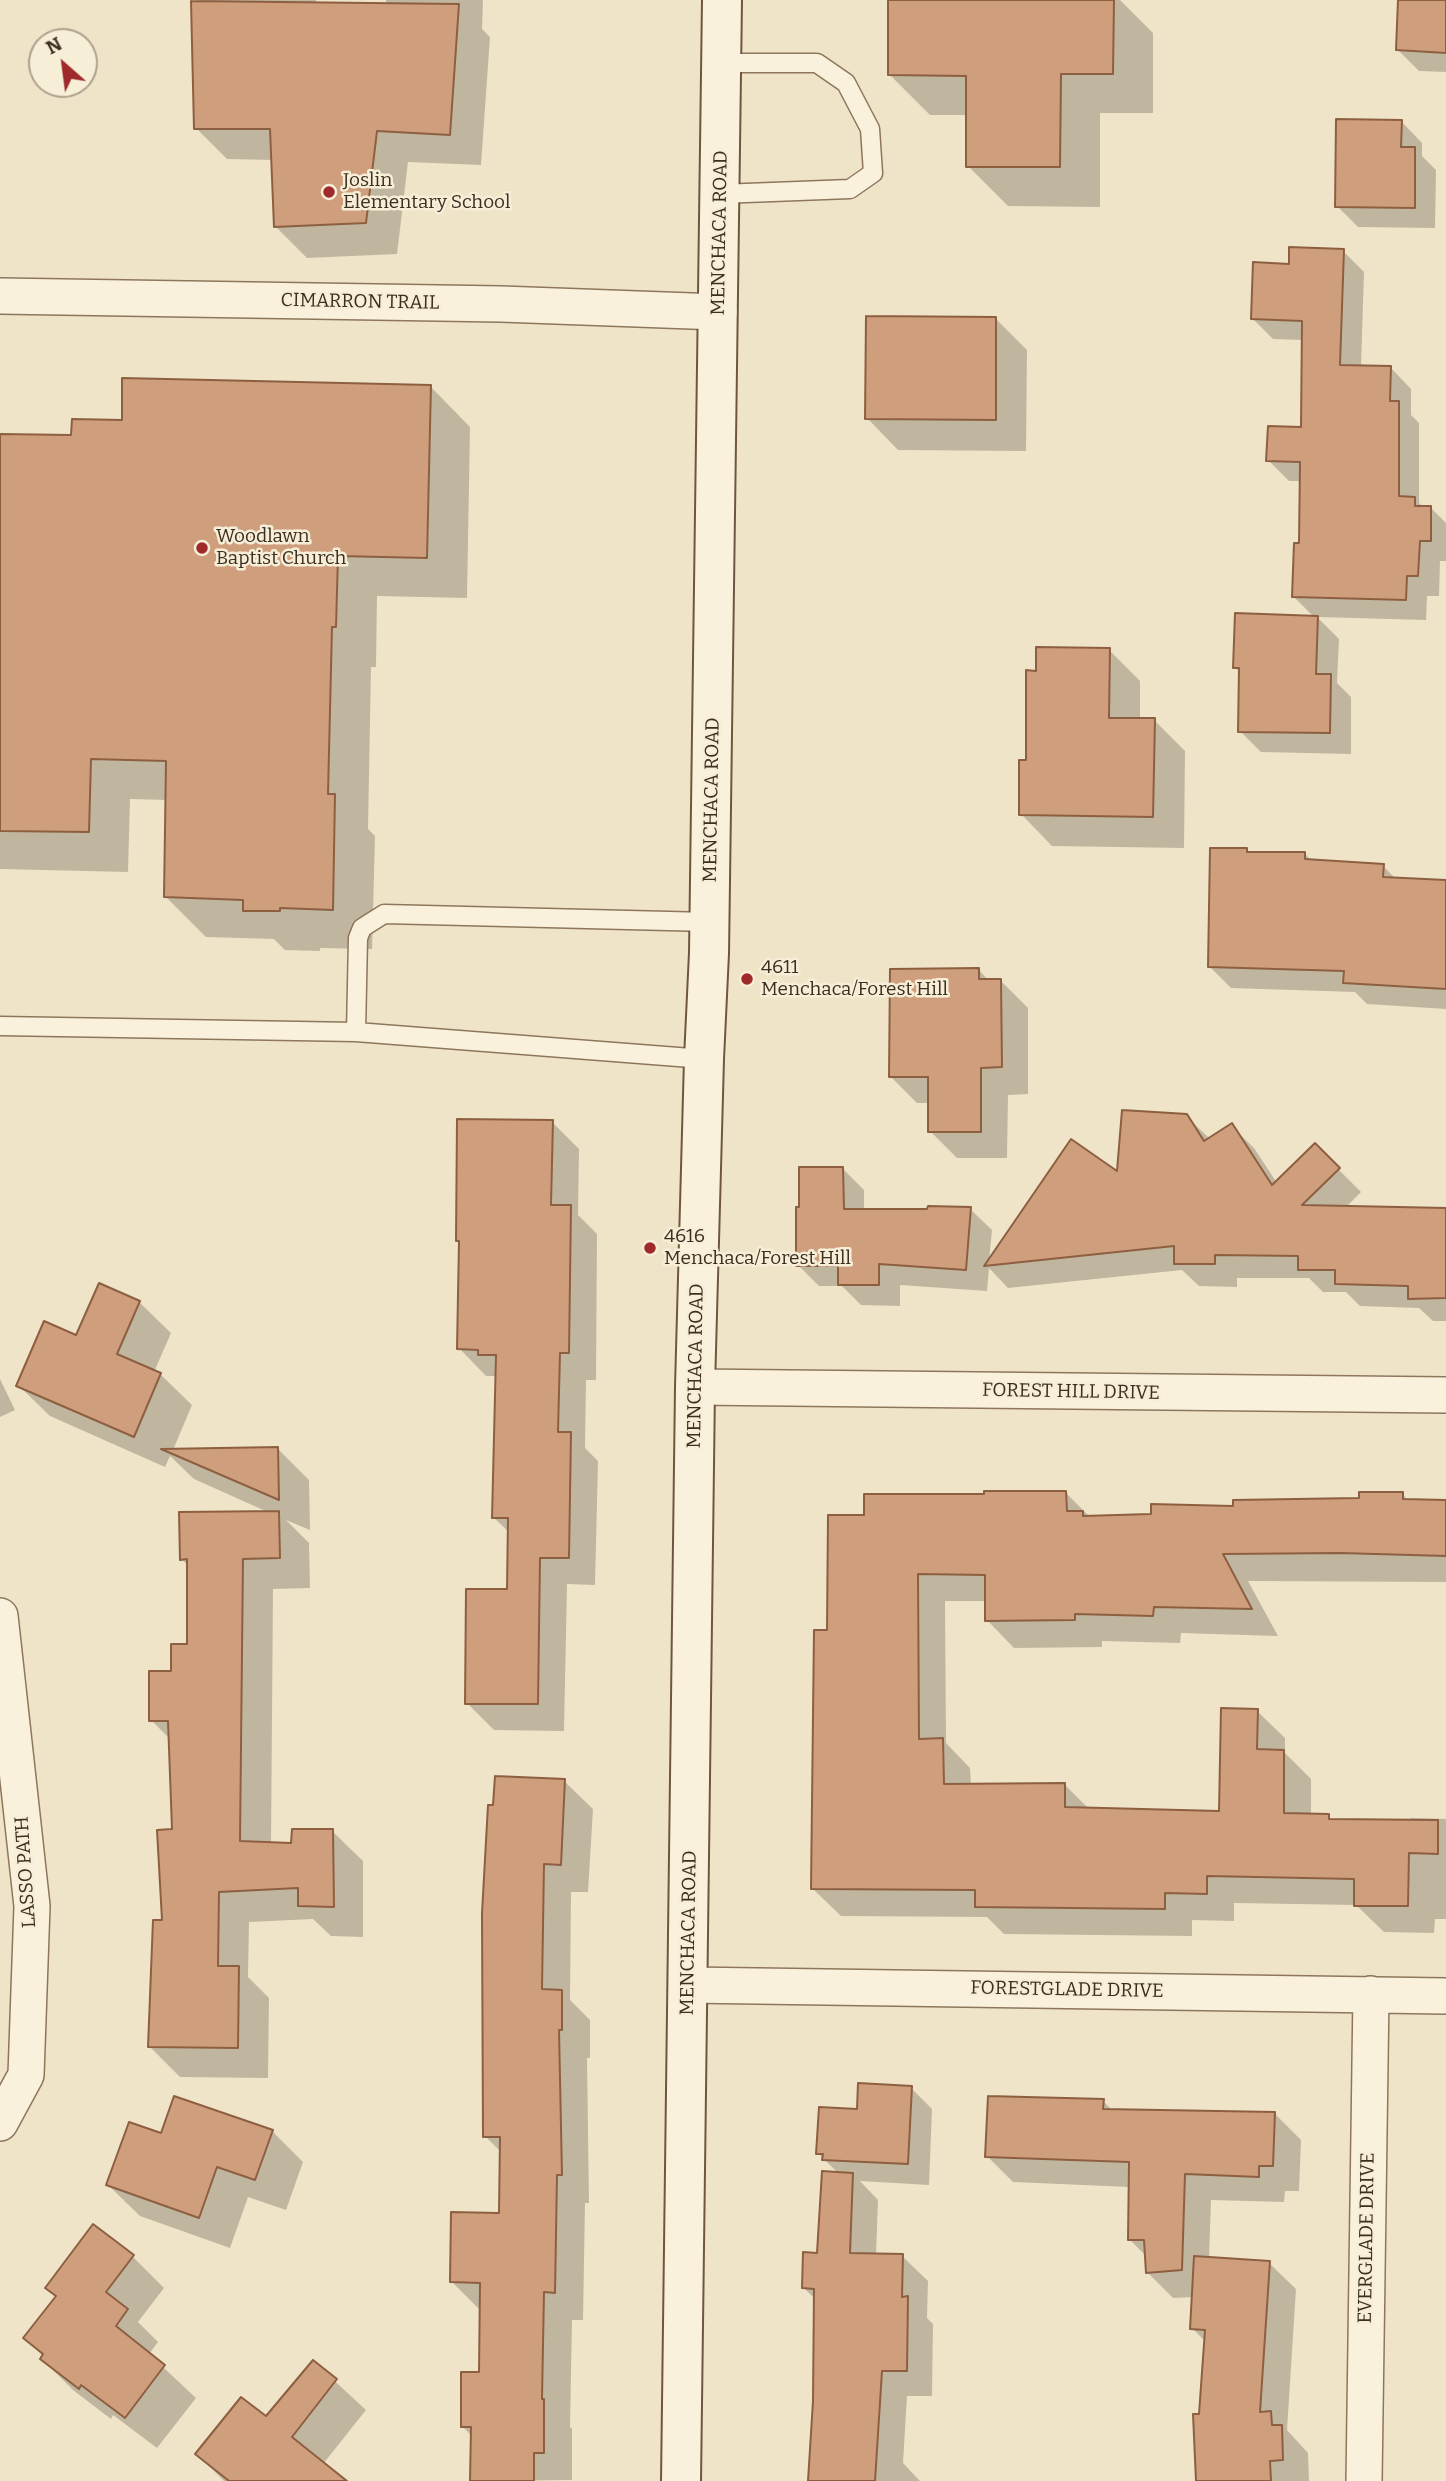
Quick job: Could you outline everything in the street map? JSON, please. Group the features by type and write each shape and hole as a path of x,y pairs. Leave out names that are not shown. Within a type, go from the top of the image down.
{"main road":[{"name":"MENCHACA ROAD","path":"681,2481 695,1387 709,922 722,0"}],"street":[{"name":"CIMARRON TRAIL","path":"0,296 501,304 719,312"},
{"name":"FOREST HILL DRIVE","path":"695,1387 1446,1395"},
{"name":"LASSO PATH","path":"0,1616 32,1906 26,2075 0,2123"},
{"name":"FORESTGLADE DRIVE","path":"688,1984 1446,1996"},
{"name":"EVERGLADE DRIVE","path":"1364,2481 1371,1994"}],"lane":[{"path":"720,194 850,189 873,173 870,128 846,83 817,64 721,63"},
{"path":"356,1032 358,938 362,928 384,914 709,922"},
{"path":"0,1026 356,1032 704,1059"}],"building":[{"path":"888,0 1114,0 1113,74 1061,74 1060,167 966,167 966,76 888,75"},
{"path":"1398,0 1446,0 1446,53 1396,50"},
{"path":"191,1 459,4 450,135 377,131 366,223 274,227 270,129 194,129"},
{"path":"1336,119 1402,120 1401,147 1415,147 1415,208 1335,207"},
{"path":"1289,247 1344,249 1340,365 1391,366 1390,401 1399,401 1399,496 1415,497 1415,506 1431,506 1431,541 1420,541 1418,576 1407,576 1406,600 1292,597 1294,543 1299,543 1300,462 1266,461 1268,426 1301,427 1302,321 1251,319 1253,262 1289,264"},
{"path":"866,316 996,317 996,420 865,419"},
{"path":"122,378 431,385 427,558 338,556 336,627 332,627 328,794 335,794 333,910 280,908 280,911 243,911 243,900 164,897 166,761 91,759 89,832 0,831 0,434 71,435 72,419 122,420"},
{"path":"1235,613 1318,616 1316,674 1331,674 1330,733 1238,732 1239,668 1233,668"},
{"path":"1036,647 1110,648 1109,718 1155,718 1153,817 1019,815 1019,760 1026,760 1026,670 1036,671"},
{"path":"1210,848 1247,848 1247,852 1305,852 1305,859 1384,864 1383,877 1446,880 1446,989 1343,983 1344,971 1208,967"},
{"path":"979,968 979,979 1001,979 1002,1067 981,1068 981,1132 928,1132 928,1077 889,1077 890,969"},
{"path":"1122,1110 1187,1114 1204,1141 1232,1123 1272,1185 1315,1143 1340,1168 1302,1205 1446,1208 1446,1298 1408,1299 1408,1286 1335,1284 1335,1270 1298,1270 1298,1256 1215,1255 1215,1264 1174,1264 1174,1246 984,1266 1071,1139 1117,1171"},
{"path":"457,1119 553,1120 551,1205 571,1205 569,1353 560,1353 558,1432 571,1432 569,1558 540,1558 538,1704 465,1704 466,1589 507,1589 508,1518 492,1518 496,1355 478,1355 478,1350 457,1349"},
{"path":"799,1167 843,1167 844,1209 971,1207 966,1270 879,1264 879,1285 838,1285 838,1266 796,1266"},
{"path":"99,1283 140,1301 117,1354 161,1373 134,1437 16,1386 44,1321 76,1335"},
{"path":"278,1447 279,1500 161,1449"},
{"path":"984,1491 1066,1491 1067,1511 1083,1511 1083,1516 1151,1514 1151,1504 1233,1506 1233,1500 1359,1498 1359,1492 1403,1492 1403,1499 1446,1500 1446,1556 1223,1554 1252,1609 1154,1607 1153,1616 1075,1614 1075,1620 985,1621 985,1575 918,1574 919,1739 943,1738 944,1784 1065,1783 1065,1807 1219,1811 1221,1708 1258,1709 1257,1749 1284,1750 1284,1813 1329,1814 1329,1819 1438,1820 1438,1854 1409,1853 1408,1906 1354,1906 1354,1879 1207,1876 1207,1894 1165,1893 1165,1909 975,1907 975,1890 811,1889 814,1630 827,1630 828,1515 864,1515 864,1494 984,1494"},
{"path":"279,1511 280,1558 243,1559 240,1841 291,1843 292,1829 333,1829 334,1907 298,1906 298,1888 219,1892 218,1966 239,1966 238,2048 148,2047 153,1920 162,1920 157,1830 172,1829 168,1721 149,1721 149,1671 171,1671 171,1644 187,1644 187,1559 180,1560 179,1512"},
{"path":"495,1776 565,1779 561,1865 544,1864 542,1989 562,1990 562,2030 559,2030 562,2175 557,2175 555,2293 544,2292 544,2453 534,2453 534,2481 470,2481 471,2427 461,2427 461,2372 479,2372 480,2283 450,2282 451,2212 499,2213 500,2137 483,2137 482,1913 488,1805 493,1805"},
{"path":"858,2083 912,2086 908,2164 822,2160 823,2154 816,2154 819,2107 857,2109"},
{"path":"174,2096 273,2130 255,2180 217,2167 199,2218 106,2185 129,2122 161,2133"},
{"path":"988,2096 1104,2099 1103,2109 1275,2112 1273,2166 1259,2166 1259,2177 1185,2174 1182,2270 1146,2273 1144,2240 1128,2240 1129,2162 985,2157"},
{"path":"822,2171 853,2173 850,2253 903,2254 902,2297 908,2296 907,2371 882,2371 875,2481 808,2481 813,2401 814,2289 802,2288 803,2252 817,2253"},
{"path":"93,2224 134,2255 106,2292 128,2309 116,2326 165,2365 125,2418 81,2385 79,2389 40,2359 43,2354 23,2338 56,2296 45,2288"},
{"path":"1194,2256 1270,2261 1260,2412 1271,2411 1272,2425 1282,2425 1283,2460 1270,2461 1271,2481 1196,2481 1193,2414 1199,2414 1205,2330 1190,2329"},
{"path":"313,2360 337,2379 292,2437 347,2481 229,2481 195,2454 241,2397 266,2416"}],"place":[{"name":"Joslin Elementary School","path":"329,192"},
{"name":"Woodlawn Baptist Church","path":"202,548"},
{"name":"4611 Menchaca/Forest Hill","path":"747,979"},
{"name":"4616 Menchaca/Forest Hill","path":"650,1248"}]}
